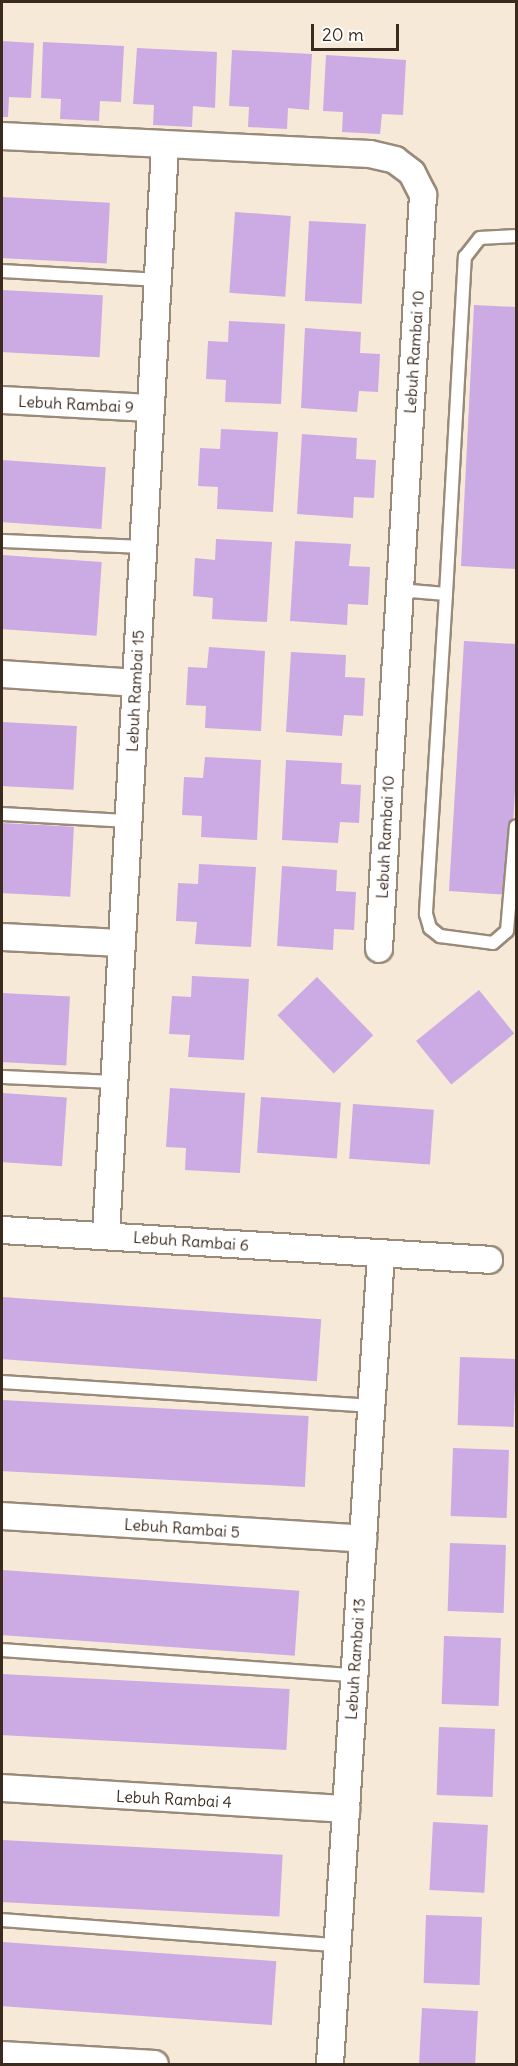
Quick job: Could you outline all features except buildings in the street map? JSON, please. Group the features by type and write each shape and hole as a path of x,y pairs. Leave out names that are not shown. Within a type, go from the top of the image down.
{"street":[{"name":"Lebuh Rambai 10","path":"2,136 370,154 395,160 412,173 423,195 379,949"},
{"name":"Lebuh Rambai 15","path":"106,1236 165,145"},
{"name":"Lebuh Rambai 9","path":"2,400 151,408"},
{"path":"2,674 136,683"},
{"path":"2,938 122,943"},
{"name":"Lebuh Rambai 6","path":"2,1230 489,1260"},
{"name":"Lebuh Rambai 13","path":"330,2064 381,1254"},
{"name":"Lebuh Rambai 5","path":"2,1516 363,1539"},
{"name":"Lebuh Rambai 4","path":"2,1788 346,1809"},
{"path":"2,2055 155,2064"}],"lane":[{"path":"516,236 480,238 465,257 426,914 430,928 440,936 493,943 507,931 516,826"},
{"path":"2,271 158,280"},
{"path":"2,541 143,547"},
{"path":"399,590 446,594"},
{"path":"2,814 128,821"},
{"path":"2,1077 114,1082"},
{"path":"2,1382 371,1406"},
{"path":"2,1650 354,1675"},
{"path":"2,1920 337,1945"}]}
